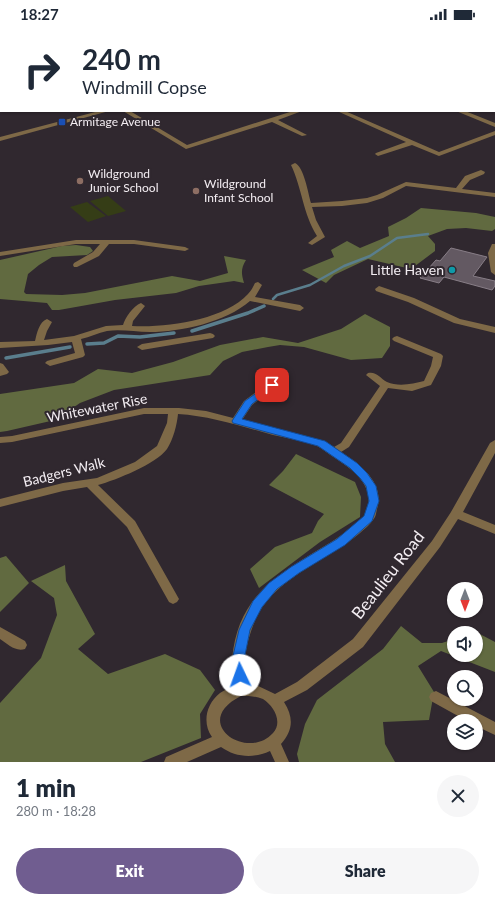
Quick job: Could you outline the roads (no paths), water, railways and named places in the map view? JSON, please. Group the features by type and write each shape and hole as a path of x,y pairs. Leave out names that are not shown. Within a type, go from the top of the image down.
{"street":[{"path":"0,139 102,112"},
{"path":"128,112 186,147 296,112"},
{"path":"342,112 410,143 439,154 495,133"},
{"path":"462,112 495,125"},
{"path":"472,116 482,112"},
{"path":"272,119 304,135"},
{"path":"388,157 374,153 410,143"},
{"path":"295,165 304,186 314,223 321,237 312,244"},
{"path":"458,190 464,180 471,174 481,172"},
{"path":"308,205 362,202 382,196 397,187 406,184 495,195"},
{"path":"0,254 76,242 134,242 186,249"},
{"path":"77,265 96,254 107,242"},
{"path":"495,246 492,253 495,272"},
{"path":"0,345 39,343 76,338 110,328 156,329 178,327 222,314 237,307 256,290 258,285"},
{"path":"379,288 411,300 457,321 495,330"},
{"path":"248,298 300,308"},
{"path":"126,328 129,320 141,306"},
{"path":"39,343 42,331 47,322"},
{"path":"142,347 207,337 184,333 178,327"},
{"path":"50,363 80,355 76,338"},
{"path":"371,375 385,385 412,388 428,383 438,359 436,355 397,339"},
{"path":"0,366 4,372 0,373"},
{"path":"236,421 248,402 272,385 278,376"},
{"path":"334,452 345,445 385,385"},
{"name":"Whitewater Rise","path":"0,440 19,438 144,411 206,414 321,444 354,465 371,486 374,501 369,518 341,542 295,570 273,586 257,604 244,630 238,660 242,690"},
{"name":"Badgers Walk","path":"0,503 63,486 106,478 139,465 160,450 168,435 172,423 173,412"},
{"name":"Beaulieu Road","path":"276,700 302,686 358,642 436,544 456,514 495,443"},
{"path":"89,482 131,524 173,599"},
{"path":"456,514 495,530"},
{"path":"0,632 20,645"},
{"path":"242,690 260,691 276,700 283,713 284,726 280,735 273,743 264,748 246,751 230,746 221,740 214,728 213,714 217,706 231,693 242,690"},
{"path":"436,697 495,729"},
{"path":"171,762 221,740"},
{"path":"273,743 282,762"}],"waterway":[{"path":"273,299 277,295 310,285 344,266 370,256 397,238 428,234"},
{"path":"192,331 248,313 264,306"},
{"path":"87,344 104,343 118,336 140,337 174,333"},
{"path":"6,358 70,347"}],"place":[{"name":"Armitage Avenue","path":"62,122"},
{"name":"Wildground Junior School","path":"80,181"},
{"name":"Wildground Infant School","path":"196,191"},
{"name":"Little Haven","path":"452,270"}]}
